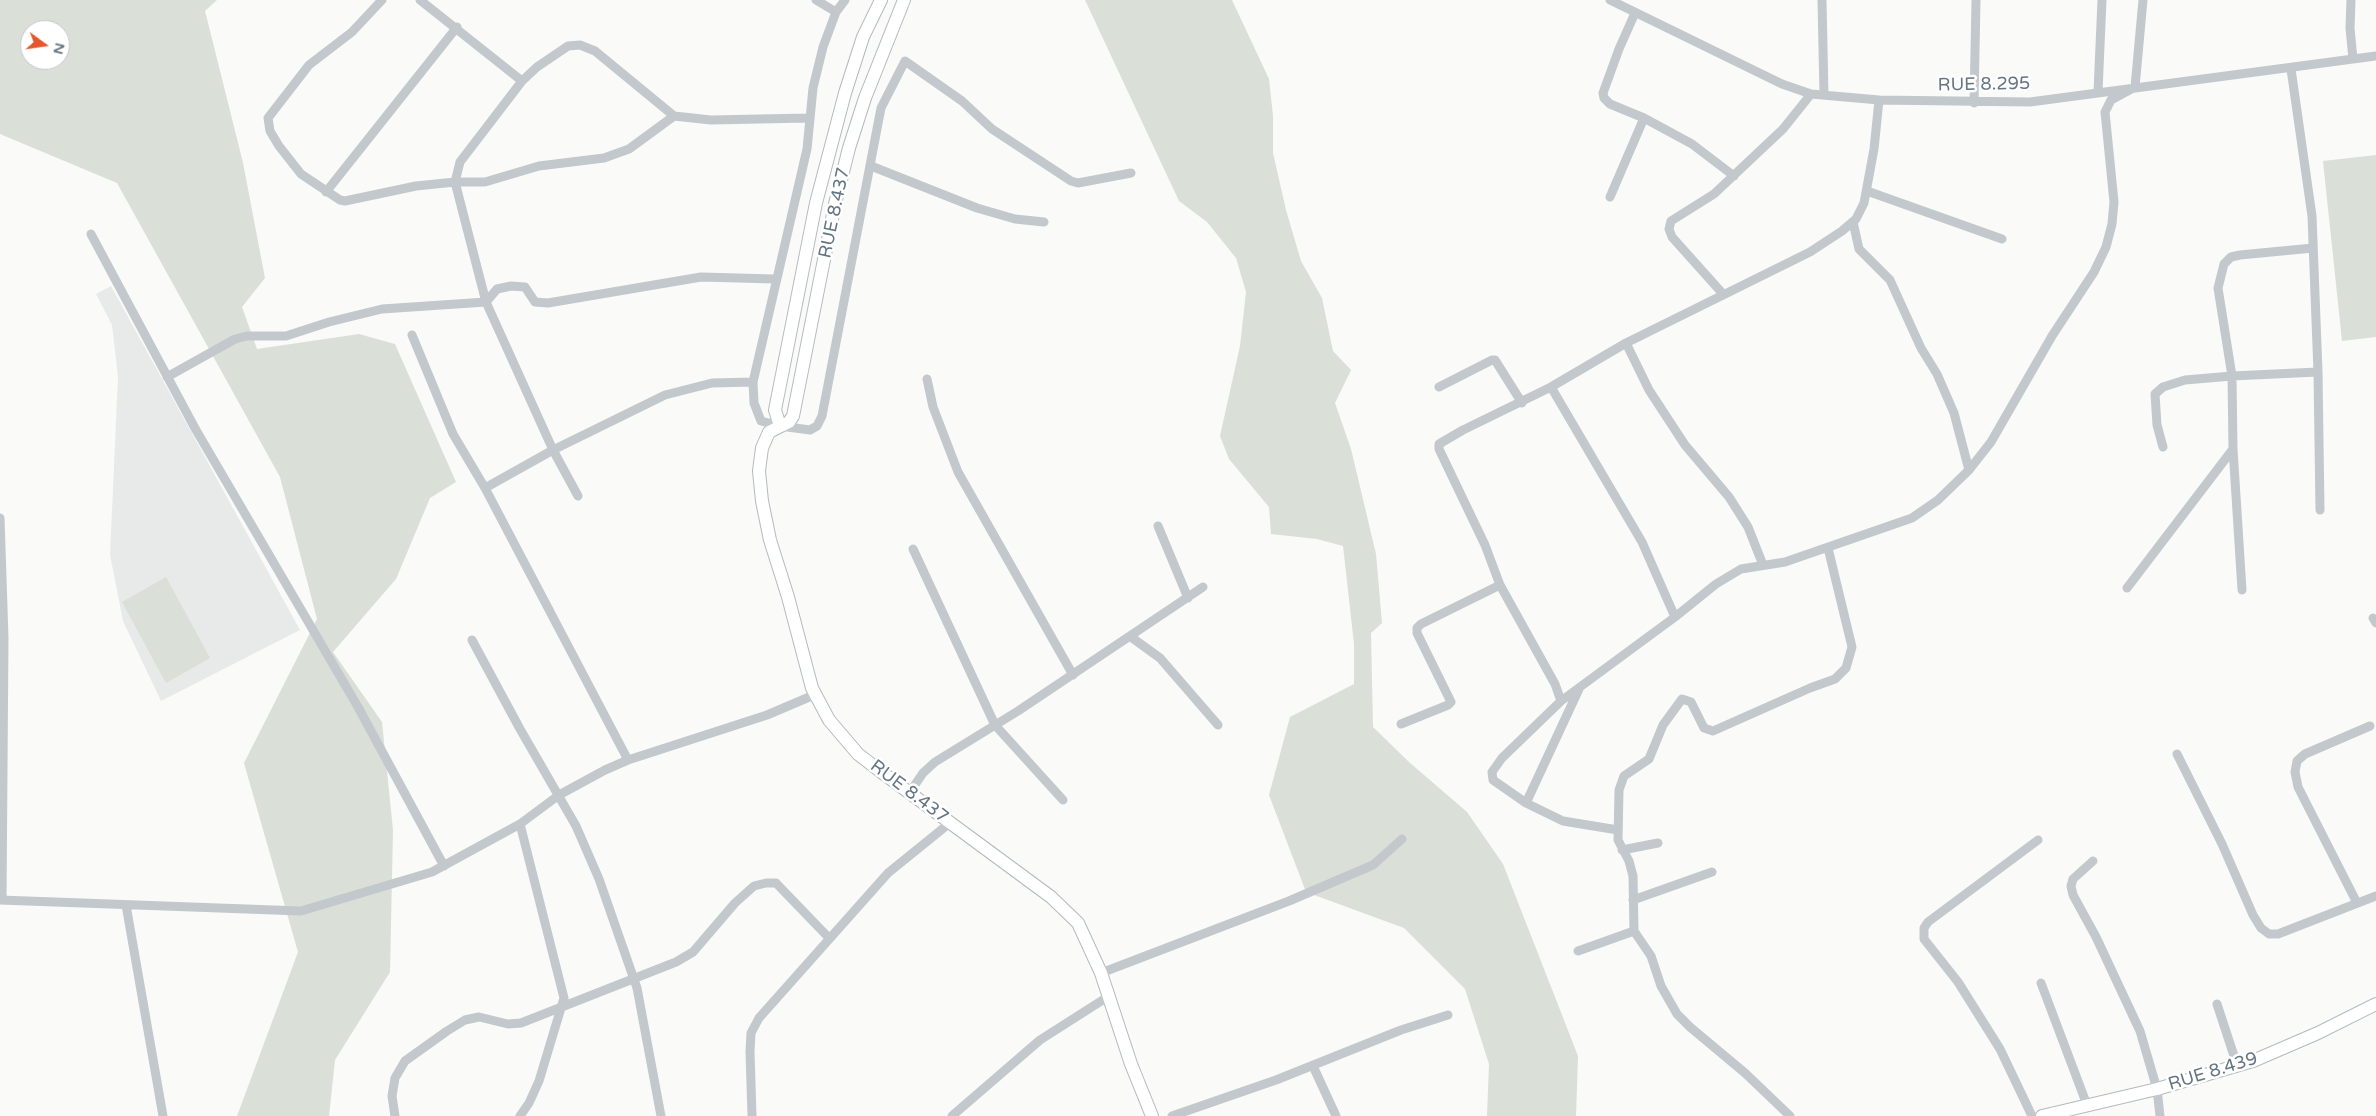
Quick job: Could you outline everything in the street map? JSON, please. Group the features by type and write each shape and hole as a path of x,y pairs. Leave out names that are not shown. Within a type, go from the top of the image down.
{"main road":[{"name":"RUE 8.437","path":"780,426 775,410 816,202 845,93 863,37 881,0"},
{"name":"RUE 8.437","path":"904,0 865,98 849,148 835,204 793,416 789,422 769,432 762,448 759,471 762,501 770,540 788,597 814,695 829,720 858,754 1069,913 1086,937 1101,973 1131,1064 1152,1116"},
{"name":"RUE 8.439","path":"2045,1116 2157,1089 2237,1066 2294,1044 2376,1004"}],"street":[{"path":"382,0 352,32 309,64 268,118 270,130 284,153 301,174 326,192 345,201 416,186 455,182 485,182 539,166 604,158 619,154 638,143 674,116"},
{"path":"420,0 457,27 522,81"},
{"path":"816,0 836,12"},
{"path":"845,0 836,12 823,47 808,118 807,149 775,279 753,382 754,403 761,420 780,426 810,430 817,426 822,416 881,108 905,61 962,101 992,129 1071,181 1078,183 1131,173"},
{"name":"RUE 8.295","path":"1610,0 1782,84 1811,94 1880,100 1974,103 2030,102 2135,87 2291,69 2376,56"},
{"path":"1822,0 1824,95"},
{"path":"1974,103 1976,0"},
{"path":"2098,92 2102,0"},
{"path":"1618,830 1563,821 1526,803 1493,780 1492,772 1502,758 1560,701 1675,617 1716,584 1741,569 1784,562 1912,518 1938,500 1970,470 1991,442 2052,336 2094,272 2106,248 2112,224 2114,202 2104,112 2111,100 2135,87 2143,0"},
{"path":"2351,0 2350,28 2353,59"},
{"path":"1635,13 1619,49 1603,93 1604,98 1610,104 1644,118 1692,144 1734,176"},
{"path":"326,192 457,27"},
{"path":"578,496 553,450 486,302 455,182 460,162 522,81 555,54 568,46 580,46 595,52 674,116 711,120 808,118"},
{"path":"2291,69 2309,189 2313,248 2318,372 2320,510"},
{"path":"1724,294 1672,237 1669,229 1671,222 1714,194 1734,176 1783,129 1811,94"},
{"path":"1560,701 1555,684 1500,585 1485,545 1439,446 1463,430 1551,388 1626,343 1810,252 1842,232 1853,222 1864,203 1880,100"},
{"path":"1610,197 1644,118"},
{"path":"871,166 977,208 1015,219 1044,222"},
{"path":"1867,190 2002,239"},
{"path":"1853,222 1859,249 1890,280 1913,333 1937,374 1954,413 1970,470"},
{"path":"91,234 200,439 358,707 444,866"},
{"path":"2242,590 2233,449 2232,376 2218,288 2224,264 2231,257 2313,248"},
{"path":"167,378 235,339 247,336 286,336 329,322 382,309 486,302 497,289 511,286 526,288 536,302 548,303 701,277 775,279"},
{"path":"412,335 453,434 485,488 628,760"},
{"path":"1626,343 1649,390 1675,430 1685,445 1729,497 1743,519 1763,565"},
{"path":"1439,387 1492,360 1496,360 1522,403"},
{"path":"2163,447 2157,425 2155,394 2163,387 2185,380 2318,372"},
{"path":"927,378 933,407 958,472 1072,675"},
{"path":"485,488 553,450 665,395 712,383 753,382"},
{"path":"1551,388 1642,542 1675,617"},
{"path":"2126,588 2233,449"},
{"path":"0,518 4,638 1,900 301,911 391,885 444,866 520,824 559,795 628,760 767,715 814,695"},
{"path":"1158,526 1188,598"},
{"path":"1790,1116 1678,1014 1661,986 1651,956 1634,931 1633,876 1629,861 1618,840 1619,790 1624,776 1649,759 1663,725 1682,699 1691,702 1704,728 1712,731 1835,679 1846,668 1852,647 1828,548"},
{"path":"913,549 995,725 1063,800"},
{"path":"1401,724 1448,706 1451,702 1417,633 1417,628 1420,624 1500,585"},
{"path":"910,792 923,773 935,762 1131,637 1204,587"},
{"path":"1131,637 1160,658 1218,725"},
{"path":"472,640 520,729 576,826 599,879 634,978 661,1116"},
{"path":"1526,803 1580,687"},
{"path":"2357,903 2298,787 2295,772 2298,761 2305,754 2370,726"},
{"path":"2177,754 2261,928 2269,934 2278,934 2376,896"},
{"path":"752,1116 751,1033 764,1011 888,873 950,822"},
{"path":"520,824 546,933 564,992 564,1005 539,1081 520,1116"},
{"path":"1101,973 1289,901 1372,865 1402,839"},
{"path":"2032,1116 2000,1049 1958,982 1924,939 1924,928 1928,922 2038,840"},
{"path":"1622,850 1658,843"},
{"path":"2093,861 2073,879 2071,886 2140,1031 2157,1089 2160,1116"},
{"path":"1633,900 1712,872"},
{"path":"395,1116 392,1096 395,1078 404,1061 447,1031 465,1020 480,1017 508,1024 521,1023 676,962 692,952 735,903 754,886 766,883 776,884 789,894 829,938"},
{"path":"126,905 163,1116"},
{"path":"1578,951 1634,931"},
{"path":"2041,984 2087,1105"},
{"path":"952,1116 1040,1040 1109,996"},
{"path":"2217,1004 2237,1066"},
{"path":"1172,1116 1313,1066 1401,1030 1448,1015"},
{"path":"1313,1066 1336,1116"}],"shaded area":[{"path":"0,0 217,0 205,11 243,163 265,278 242,307 257,349 359,334 395,344 456,482 430,498 396,579 333,652 382,722 393,830 390,972 335,1060 329,1116 237,1116 298,952 244,763 317,619 280,477 117,183 0,134"},
{"path":"1085,0 1232,0 1269,79 1273,116 1273,153 1286,210 1301,261 1322,298 1333,351 1351,370 1335,403 1351,449 1376,554 1382,623 1371,633 1373,727 1409,762 1467,812 1503,864 1578,1056 1576,1116 1487,1116 1489,1064 1465,989 1404,928 1306,892 1269,795 1290,717 1354,684 1354,644 1343,546 1317,539 1271,534 1269,507 1229,459 1220,436 1240,346 1246,292 1236,258 1207,222 1179,201"},
{"path":"2376,155 2376,337 2342,341 2323,161"},
{"path":"111,286 300,630 161,701 123,621 110,555 118,377 112,325 96,294"},
{"path":"166,577 210,658 166,683 122,602"}]}
